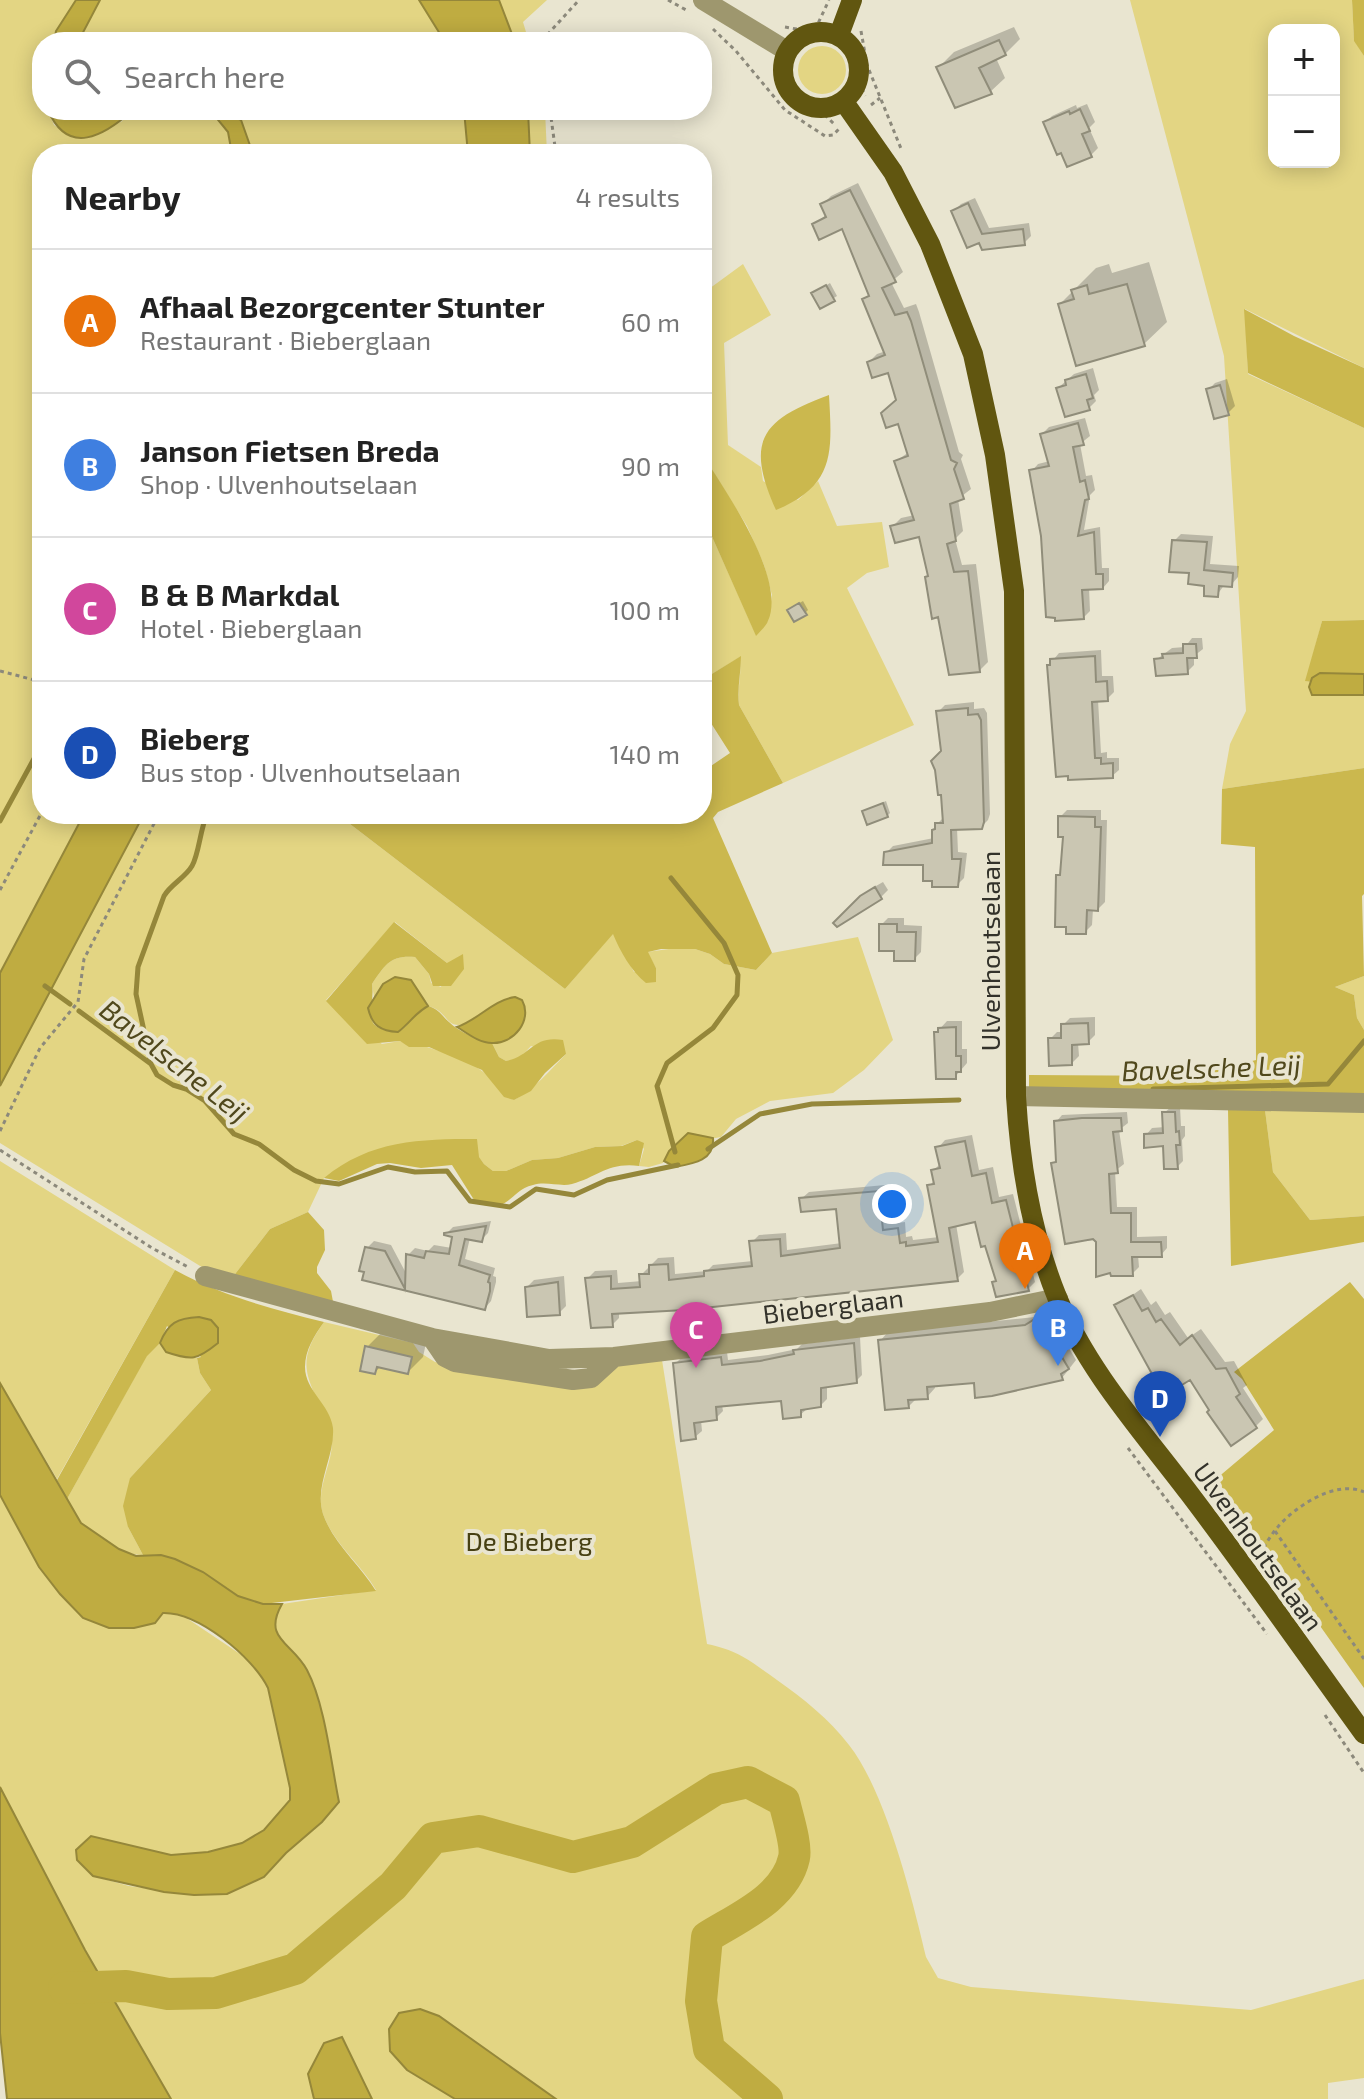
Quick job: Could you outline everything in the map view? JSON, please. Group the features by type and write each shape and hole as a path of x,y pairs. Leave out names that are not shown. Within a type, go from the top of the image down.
{"main road":[{"path":"839,35 852,0"},
{"path":"814,32 839,35 855,51 860,71 855,89 844,102 832,107 819,109 806,105 794,97 786,86 782,72 787,51 799,38 814,32"},
{"name":"Ulvenhoutselaan","path":"844,102 893,172 930,244 973,354 995,455 1014,591 1016,1096 1020,1158 1032,1217 1058,1298 1113,1396 1191,1495 1364,1734"}],"street":[{"path":"699,11 787,51"},
{"path":"1016,1096 1364,1103"},
{"name":"Bieberglaan","path":"205,1276 432,1338 549,1359 614,1357 990,1312 1058,1298"}],"path":[{"path":"550,32 579,0"},
{"path":"668,0 699,11 785,110 825,136 833,135 839,129"},
{"path":"814,32 829,0"},
{"path":"861,31 867,65 903,158"},
{"path":"819,109 846,135"},
{"path":"551,120 555,144"},
{"path":"0,671 32,679"},
{"path":"0,890 36,824"},
{"path":"0,1131 40,1048 78,1002 84,959 154,824"},
{"path":"0,1150 152,1248 205,1276"},
{"path":"1258,1556 1277,1527 1298,1508 1343,1488 1354,1487 1364,1492"},
{"path":"1275,1531 1364,1659"}],"green space":[{"path":"0,0 76,0 56,32 32,32 32,120 52,120 67,134 123,120 465,120 467,144 32,144 32,824 79,824 0,973"},
{"path":"100,0 419,0 439,32 83,32"},
{"path":"499,0 547,0 523,22 526,32 511,32"},
{"path":"1130,0 1352,0 1354,40 1364,56 1364,368 1245,309 1248,374 1364,428 1364,620 1322,621 1306,681 1311,682 1312,695 1364,695 1364,768 1222,789 1230,744 1246,711 1224,356"},
{"path":"822,46 839,53 846,70 839,87 822,94 805,87 798,70 805,53"},
{"path":"528,120 545,120 547,144 530,144"},
{"path":"743,264 771,315 724,343 728,445 761,467 763,481 798,500 818,481 837,526 882,522 889,567 867,573 847,588 914,725 783,783 739,705 740,657 712,674 712,536 756,635 768,621 772,595 764,565 747,526 712,470 712,287"},
{"path":"139,824 350,824 565,989 613,933 634,972 656,968 647,952 695,949 710,954 724,964 756,970 772,953 858,937 893,1040 864,1070 833,1093 770,1101 736,1119 721,1137 710,1139 702,1135 669,1151 663,1163 649,1167 639,1166 644,1149 637,1140 621,1146 595,1147 558,1158 532,1160 506,1171 493,1171 465,1139 324,1178 308,1212 270,1229 232,1278 205,1269 0,1143 0,1086","holes":["395,922 447,963 441,987 431,983 429,974 415,957 394,960 372,984 374,997 383,984 427,1002 452,1024 474,1021 506,1041 492,1043 499,1057 506,1061 519,1059 531,1046 566,1054 535,1085 514,1100 482,1071 457,1058 400,1041 382,1044 326,1000"]},
{"path":"1364,976 1364,1030 1357,1018 1354,995 1335,987"},
{"path":"1265,1110 1364,1111 1364,1216 1310,1220 1273,1172"},
{"path":"0,1161 175,1270 57,1479 0,1383"},
{"name":"De Bieberg","path":"324,1322 413,1343 419,1352 435,1362 562,1386 607,1365 662,1360 707,1644 737,1653 759,1667 816,1710 849,1745 875,1790 886,1817 926,1957 938,1978 971,1987 1251,2010 1364,1979 1364,2078 1328,2083 1328,2099 171,2099 85,1950 0,1787 0,1495 39,1567 83,1618 179,1613 249,1660 268,1688 290,1800 264,1830 242,1843 208,1852 171,1855 91,1836 84,1868 93,1876 129,1886 194,1895 264,1877 339,1802 274,1630 274,1618 282,1604 376,1590 333,1534 321,1505 332,1439 309,1380 307,1360 309,1349"},
{"path":"160,1343 166,1352 197,1358 200,1373 211,1390 130,1478 128,1527 143,1555 118,1549 92,1533 78,1520 67,1499 147,1355"}],"shaded area":[{"path":"76,0 100,0 83,32 56,31"},
{"path":"419,0 499,0 511,32 439,32"},
{"path":"1352,0 1364,0 1364,56 1354,41"},
{"path":"53,120 120,120 99,134 76,138"},
{"path":"218,120 241,120 249,144 230,144 228,132"},
{"path":"465,120 528,120 530,144 467,144"},
{"path":"1244,309 1364,368 1364,428 1248,373"},
{"path":"829,395 830,433 826,464 810,489 776,510 762,466 761,450 765,436 774,424 788,414"},
{"path":"712,469 751,535 769,582 772,603 768,621 756,636 712,537"},
{"path":"1364,620 1364,674 1305,681 1322,621"},
{"path":"741,656 739,705 783,783 718,812 713,818 772,953 756,970 724,964 710,954 695,949 661,949 648,952 656,968 656,982 646,983 626,960 613,934 565,989 350,824 712,824 712,765 730,753 712,725 712,674"},
{"path":"1320,673 1364,674 1364,695 1312,695 1309,687 1312,678"},
{"path":"1364,768 1364,976 1335,987 1354,995 1357,1018 1364,1030 1364,1094 1029,1089 1029,1075 1192,1076 1256,1060 1255,847 1221,844 1222,789"},
{"path":"79,824 139,824 0,1086 0,973"},
{"path":"394,922 447,963 463,954 464,969 451,986 433,986 429,974 415,957 394,960 372,984 371,1016 377,1027 399,1032 412,1016 428,1006 463,1032 492,1043 499,1057 506,1061 545,1040 563,1040 566,1054 531,1091 514,1100 504,1097 482,1070 429,1047 409,1047 400,1041 367,1044 326,1001"},
{"path":"395,977 411,980 428,1006 398,1032 378,1026 368,1008 383,984"},
{"path":"515,997 522,1000 525,1015 519,1029 508,1040 487,1043 457,1027 500,1002"},
{"path":"1228,1110 1265,1110 1273,1172 1310,1220 1364,1216 1364,1242 1231,1266"},
{"path":"688,1133 713,1138 710,1152 695,1163 675,1167 664,1161 669,1151"},
{"path":"477,1139 479,1157 493,1171 506,1171 532,1160 558,1158 595,1147 622,1146 637,1140 644,1143 639,1166 611,1168 572,1184 533,1185 497,1206 476,1203 452,1165 421,1168 377,1164 339,1181 324,1178 359,1156 396,1144"},
{"path":"308,1212 324,1230 325,1250 317,1273 331,1291 334,1307 232,1278 270,1229"},
{"path":"175,1270 230,1295 324,1322 308,1349 305,1361 306,1376 333,1428 321,1492 323,1514 333,1535 376,1591 263,1604 237,1596 203,1572 161,1555 143,1555 128,1527 123,1506 130,1478 211,1390 200,1373 197,1358 201,1357 167,1326 160,1343 147,1356 67,1499 57,1480"},
{"path":"1350,1282 1364,1299 1364,1688 1216,1479 1274,1430 1242,1379 1234,1372"},
{"path":"199,1317 211,1320 218,1328 218,1343 194,1357 166,1352 160,1343 170,1326 179,1320"},
{"path":"0,1383 81,1523 119,1549 136,1556 161,1555 175,1559 203,1572 238,1596 263,1604 282,1604 275,1625 277,1633 301,1661 313,1684 323,1716 339,1802 264,1877 227,1894 194,1895 164,1892 93,1876 77,1860 76,1850 91,1836 171,1855 208,1852 242,1843 264,1830 290,1800 290,1788 268,1688 237,1650 208,1628 177,1615 163,1613 155,1623 134,1628 109,1628 83,1618 39,1567 0,1495"},
{"path":"0,1787 85,1950 171,2099 7,2099 0,2033"},
{"path":"420,2009 439,2016 556,2099 455,2099 407,2070 390,2051 389,2029 399,2013"},
{"path":"342,2037 372,2099 314,2099 308,2074 324,2043"}],"building":[{"path":"999,40 1006,55 979,68 992,94 955,108 936,67"},
{"path":"1080,109 1090,131 1082,134 1092,157 1067,167 1061,153 1057,155 1043,122"},
{"path":"850,190 896,282 882,288 895,315 907,312 911,321 951,460 957,463 954,469 964,499 950,504 956,541 947,544 954,572 968,571 980,672 949,675 938,617 932,619 925,577 928,576 919,537 895,543 890,526 914,520 894,461 908,456 898,424 886,428 881,413 896,400 888,373 872,378 867,362 885,355 862,299 869,296 842,229 819,240 812,224 826,217 820,204"},
{"path":"968,203 982,234 1023,229 1025,245 982,250 979,243 967,248 951,211"},
{"path":"1127,284 1145,346 1076,366 1058,304 1074,299 1071,290 1087,285 1089,294"},
{"path":"826,285 835,301 820,309 811,293"},
{"path":"1086,374 1093,398 1087,400 1090,410 1065,417 1056,388 1066,385 1065,380"},
{"path":"1220,385 1229,415 1214,419 1206,389"},
{"path":"1078,423 1084,445 1073,447 1080,482 1085,480 1089,499 1085,500 1078,536 1094,532 1096,574 1103,574 1103,589 1082,590 1084,619 1055,621 1055,618 1046,617 1041,536 1029,470 1049,466 1040,434"},
{"path":"1172,540 1207,542 1204,570 1233,573 1232,587 1219,586 1218,597 1204,596 1204,586 1188,584 1189,573 1169,572"},
{"path":"799,603 807,615 794,622 787,610"},
{"path":"1183,644 1196,644 1197,658 1187,658 1188,674 1156,676 1154,659 1163,658 1162,654 1183,653"},
{"path":"1095,656 1096,682 1107,681 1108,701 1092,702 1095,758 1101,758 1101,764 1113,763 1113,778 1068,780 1068,776 1056,777 1047,665 1050,665 1050,659"},
{"path":"968,708 968,715 978,714 981,720 984,822 982,829 951,830 952,859 961,859 958,887 932,887 932,881 923,881 923,865 883,865 884,852 932,843 935,823 943,823 941,795 938,795 931,761 941,751 936,711"},
{"path":"883,803 888,817 867,825 862,811"},
{"path":"1058,816 1095,817 1095,827 1101,827 1098,911 1087,910 1086,934 1066,934 1066,927 1055,927 1056,875 1060,875 1063,837 1058,837"},
{"path":"875,887 882,899 837,927 833,923 860,896"},
{"path":"879,924 897,924 897,932 916,932 915,961 894,961 894,951 879,951"},
{"path":"1088,1023 1089,1044 1072,1045 1072,1065 1049,1066 1048,1038 1061,1038 1061,1024"},
{"path":"956,1027 956,1056 961,1056 961,1072 956,1072 956,1079 936,1079 934,1032 938,1032 938,1028"},
{"path":"1162,1112 1175,1112 1180,1145 1176,1145 1178,1169 1164,1169 1163,1146 1144,1148 1144,1134 1163,1133"},
{"path":"1121,1118 1122,1131 1113,1132 1118,1173 1109,1174 1111,1213 1131,1213 1131,1242 1161,1242 1162,1257 1132,1257 1133,1276 1111,1276 1110,1273 1096,1277 1096,1242 1093,1239 1065,1244 1051,1163 1056,1162 1054,1121"},
{"path":"965,1141 972,1176 986,1173 992,1203 1006,1200 1029,1291 996,1297 992,1282 996,1281 985,1246 981,1247 975,1222 949,1228 958,1281 685,1310 612,1314 613,1327 591,1328 585,1278 611,1276 611,1289 640,1287 639,1274 649,1274 649,1265 668,1264 669,1280 704,1276 704,1271 752,1266 749,1241 780,1239 781,1256 840,1248 836,1209 801,1212 799,1198 879,1191 883,1230 898,1228 900,1243 906,1242 906,1246 938,1242 927,1185 934,1184 931,1170 940,1168 935,1147"},
{"path":"486,1226 482,1242 465,1239 459,1265 490,1275 485,1310 362,1280 364,1272 359,1271 365,1247 385,1251 405,1289 406,1254 424,1258 426,1251 449,1254 452,1237 444,1233"},
{"path":"558,1282 560,1315 527,1317 525,1287"},
{"path":"1133,1295 1142,1311 1148,1308 1156,1322 1161,1319 1180,1345 1192,1335 1216,1369 1226,1368 1240,1394 1236,1397 1257,1428 1231,1446 1207,1412 1209,1410 1190,1380 1167,1394 1152,1374 1114,1305"},
{"path":"1038,1317 1069,1369 1061,1374 1063,1380 975,1398 974,1383 927,1387 928,1399 908,1400 909,1408 885,1410 878,1340 1025,1325"},
{"path":"854,1343 857,1383 821,1388 821,1407 801,1410 801,1417 783,1419 781,1401 716,1407 717,1420 694,1423 696,1439 681,1441 673,1363 721,1357 722,1365 760,1361 794,1354 793,1350"},
{"path":"365,1346 412,1357 408,1374 377,1367 375,1374 360,1371"}],"waterway":[{"path":"0,821 32,762"},
{"path":"151,1063 136,994 138,967 164,896 194,861 204,824"},
{"path":"671,878 724,943 738,975 737,995 713,1028 667,1063 657,1086 675,1152"},
{"name":"Bavelsche Leij","path":"45,986 70,1004"},
{"name":"Bavelsche Leij","path":"79,1011 151,1064 157,1075 205,1101 234,1134 259,1144 294,1170 316,1181 339,1184 388,1167 415,1172 447,1171 470,1201 510,1207 536,1189 574,1195 607,1180 678,1165"},
{"name":"Bavelsche Leij","path":"1153,1089 1328,1084 1364,1041"},
{"name":"Bavelsche Leij","path":"708,1149 760,1114 812,1104 959,1100"},
{"path":"64,1988 126,1986 168,1994 216,1993 295,1969 393,1886 433,1838 479,1831 573,1857 632,1842 716,1789 748,1782 784,1801 793,1838 794,1858 789,1872 771,1895 707,1937 701,2001 709,2049 767,2099"}],"place":[{"name":"Afhaal Bezorgcenter Stunter","path":"1025,1289"},
{"name":"Janson Fietsen Breda","path":"1058,1366"},
{"name":"B & B Markdal","path":"696,1368"},
{"name":"Bieberg","path":"1160,1437"}]}
